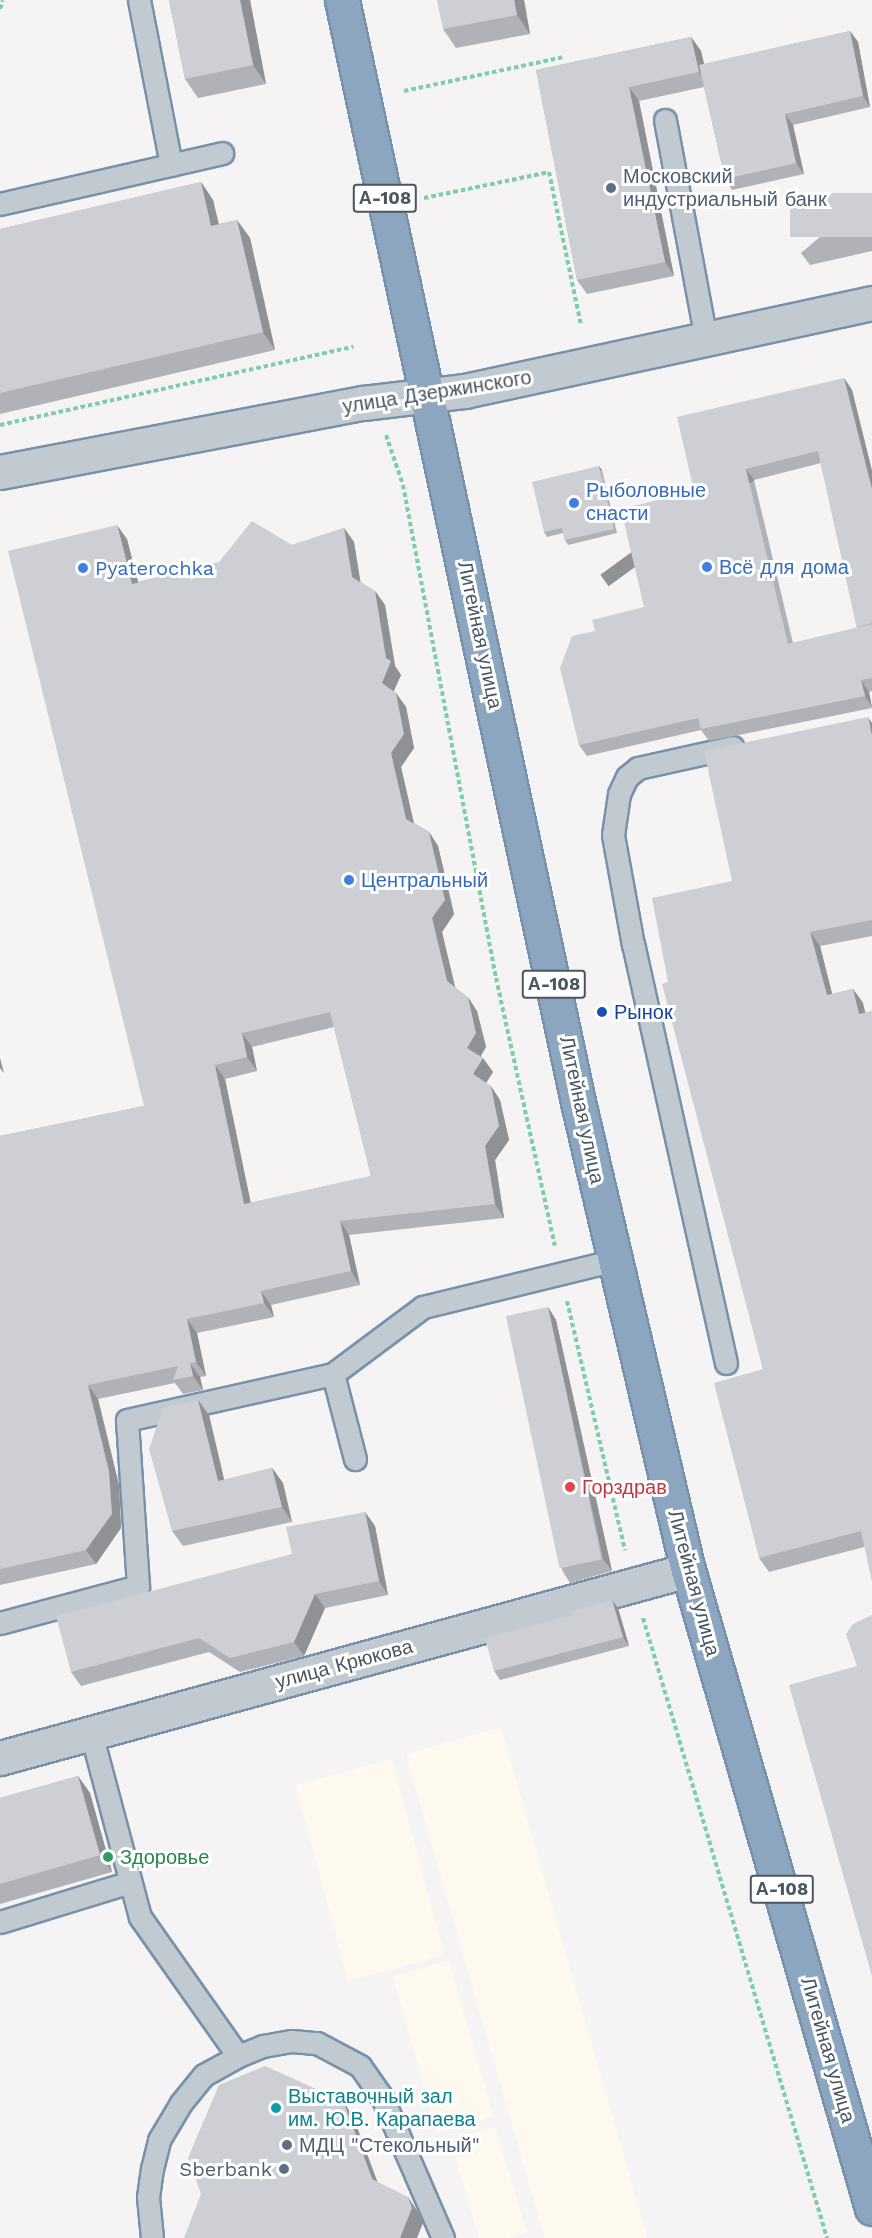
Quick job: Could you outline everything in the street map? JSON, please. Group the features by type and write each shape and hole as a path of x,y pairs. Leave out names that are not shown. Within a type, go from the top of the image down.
{"highway":[{"name":"Литейная улица","path":"342,0 578,1102 688,1570 872,2208"}],"street":[{"name":"улица Дзержинского","path":"0,472 363,403 428,397 872,303"},
{"name":"улица Крюкова","path":"0,1758 688,1570"}],"lane":[{"path":"139,0 171,165"},
{"path":"665,120 706,339"},
{"path":"0,204 222,153"},
{"path":"726,1363 633,945 613,835 619,794 627,777 638,768 753,743"},
{"path":"0,1623 138,1586 127,1420 333,1374 423,1307 616,1260"},
{"path":"333,1374 355,1459"},
{"path":"91,1733 140,1917 238,2056"},
{"path":"0,1922 130,1882"},
{"path":"152,2238 148,2197 159,2140 181,2103 204,2075 238,2056 263,2046 317,2043 360,2066 382,2097 443,2238"}],"path":[{"path":"0,9 3,0"},
{"path":"404,91 564,57"},
{"path":"424,198 549,172 581,325"},
{"path":"0,424 353,346"},
{"path":"363,403 390,441 402,485 496,978 633,1585 827,2238"}],"shaded area":[{"path":"501,1727 647,2237 545,2238 406,1754"},
{"path":"392,1759 445,1955 348,1981 295,1785"},
{"path":"449,1960 494,2117 437,2133 392,1976"},
{"path":"495,2127 527,2232 509,2238 479,2238 450,2140"}],"building":[{"path":"169,0 240,0 253,65 185,79"},
{"path":"437,0 514,0 517,15 443,29"},
{"path":"850,31 863,96 785,114 796,163 725,179 699,65"},
{"name":"Московский индустриальный банк","path":"691,37 699,72 629,87 665,262 577,280 536,70"},
{"path":"201,182 211,226 237,220 263,332 0,393 0,229"},
{"path":"790,193 872,193 872,237 790,237"},
{"path":"844,378 872,489 872,623 857,627 818,451 746,469 788,644 872,624 872,678 861,680 865,696 701,729 698,718 579,745 560,668 572,636 595,631 592,620 644,607 621,509 694,491 677,417"},
{"name":"Рыболовные снасти","path":"599,466 614,529 565,540 562,528 544,532 532,482"},
{"path":"252,521 292,545 344,528 352,577 375,591 386,658 391,661 382,683 396,693 404,734 391,753 406,819 429,832 445,900 432,918 447,981 468,997 476,1033 467,1048 483,1058 473,1074 491,1086 499,1126 485,1146 495,1204 340,1221 351,1271 261,1291 264,1303 187,1319 196,1362 190,1363 193,1376 173,1380 178,1366 88,1385 109,1471 112,1514 86,1550 0,1569 0,1136 144,1106 8,551 117,525 132,584 219,562","holes":["330,1012 371,1176 244,1204 215,1065 247,1057 242,1033"]},
{"path":"868,717 872,736 872,920 810,932 827,995 853,989 859,1014 872,1011 872,1582 861,1531 759,1558 714,1383 763,1369 662,984 668,982 652,898 732,881 704,751"},
{"path":"548,1307 602,1559 560,1568 506,1316"},
{"path":"198,1400 218,1481 272,1468 282,1507 172,1531 149,1449 163,1408"},
{"path":"365,1512 379,1581 315,1594 294,1642 230,1658 199,1638 71,1672 56,1616 292,1554 286,1527"},
{"path":"612,1600 623,1637 494,1671 485,1638 573,1615 572,1611"},
{"path":"872,1615 872,1976 789,1685 857,1666 846,1634 853,1624"},
{"path":"78,1776 100,1855 0,1884 0,1798"},
{"name":"МДЦ \"Стекольный\"","path":"265,2066 343,2101 372,2179 408,2197 412,2208 400,2238 184,2238 201,2194 188,2158 219,2085"}],"place":[{"name":"Московский индустриальный банк","path":"611,188"},
{"name":"Рыболовные снасти","path":"574,503"},
{"name":"Всё для дома","path":"707,567"},
{"name":"Pyaterochka","path":"83,568"},
{"name":"Центральный","path":"349,880"},
{"name":"Рынок","path":"602,1012"},
{"name":"Горздрав","path":"570,1487"},
{"name":"Здоровье","path":"108,1857"},
{"name":"Выставочный зал им. Ю.В. Карапаева","path":"276,2108"},
{"name":"МДЦ \"Стекольный\"","path":"287,2145"},
{"name":"Sberbank","path":"284,2169"}]}
